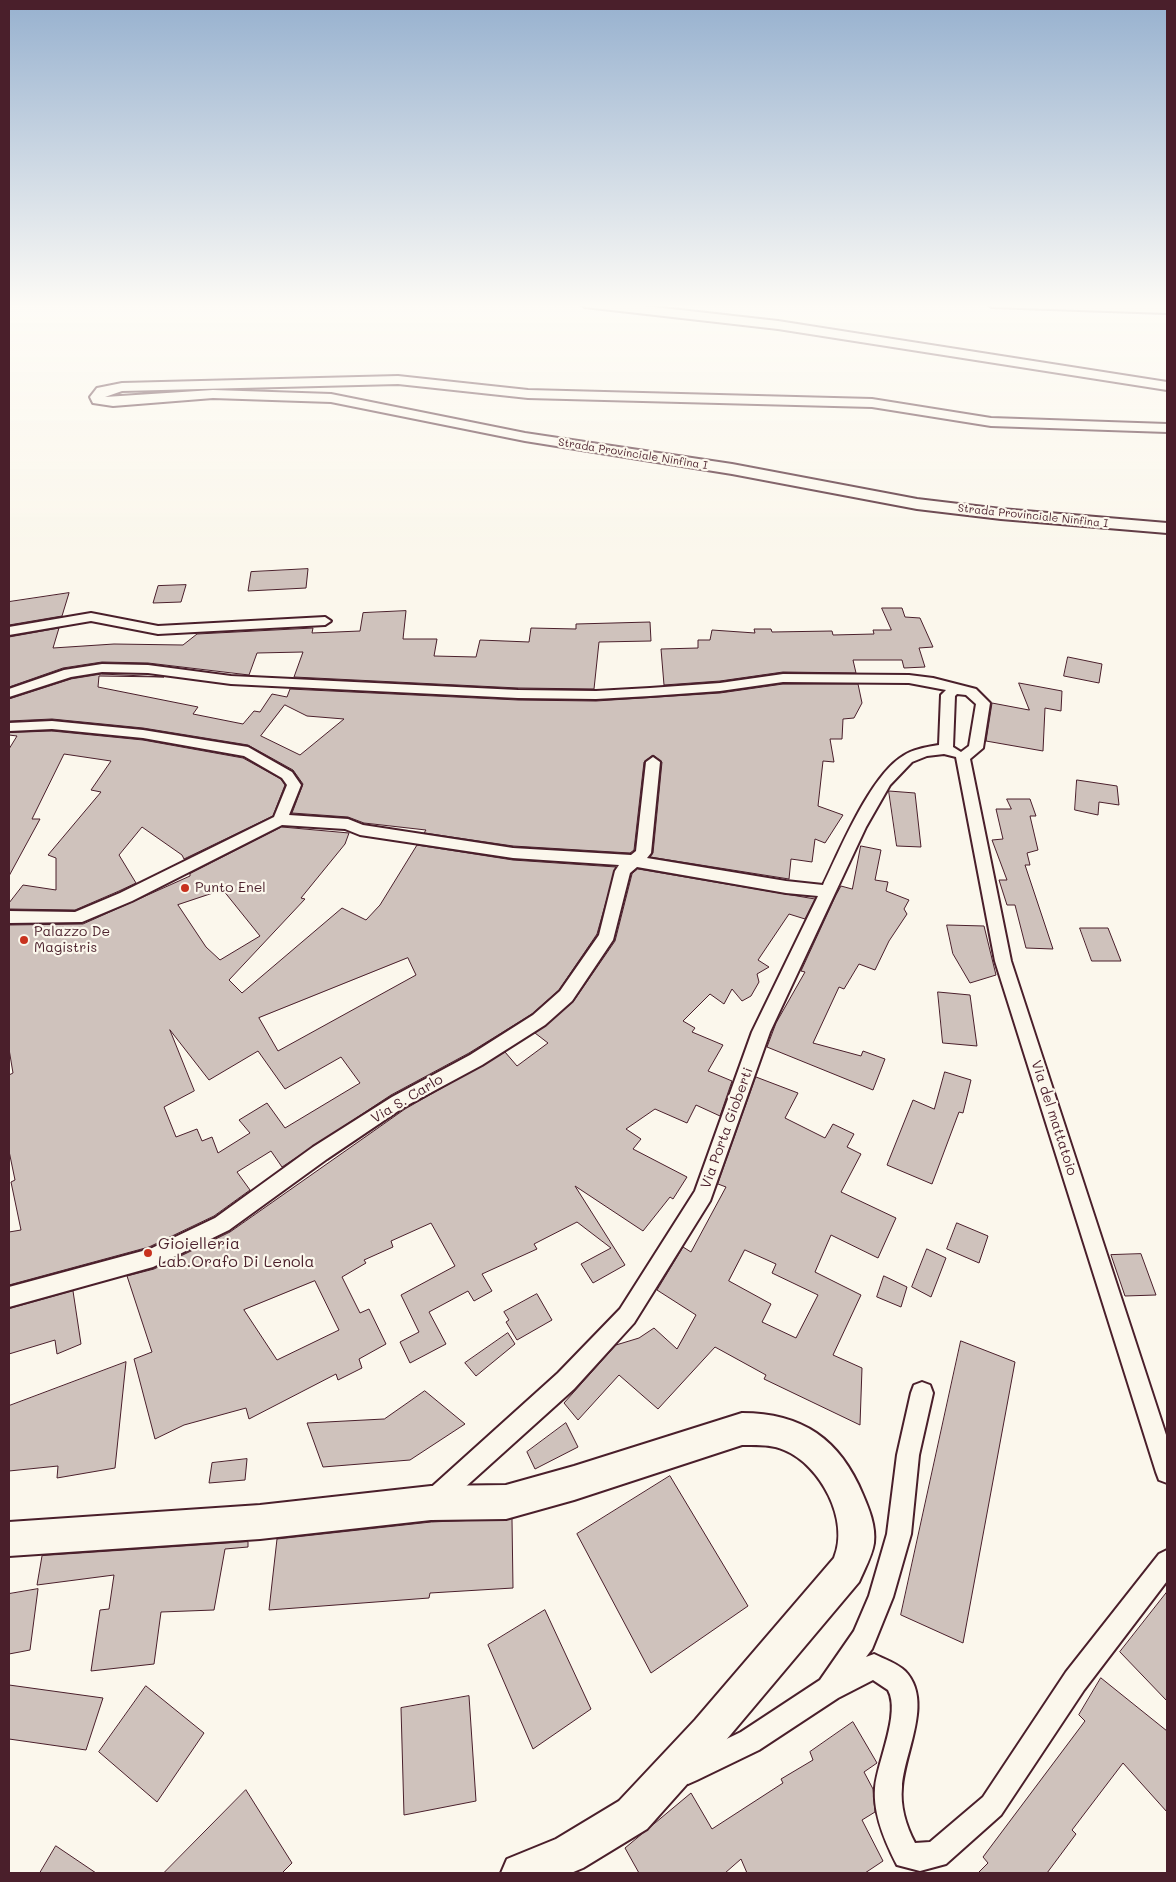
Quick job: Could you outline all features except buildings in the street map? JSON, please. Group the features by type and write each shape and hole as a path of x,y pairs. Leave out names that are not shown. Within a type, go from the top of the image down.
{"street":[{"name":"Strada Provinciale Ninfina I","path":"103,391 98,397 104,402 214,394 332,398 507,434 732,469 917,504 1167,528"},
{"name":"Strada Provinciale Ninfina I","path":"499,391 528,394 872,404 991,422 1167,428"},
{"path":"9,631 91,617 115,620 158,630 325,622"},
{"path":"9,693 69,673 102,668 148,669 239,681 518,694 596,695 650,692 720,687 783,678 909,679 933,682 971,692 983,704 976,748 963,757 946,748 948,695 953,691 960,690"},
{"path":"9,727 52,726 143,734 248,752 287,775 294,786 280,820"},
{"name":"Via Porta Gioberti","path":"431,1503 566,1380 627,1316 703,1195 761,1032 784,980 884,782 907,759 924,752 946,748"},
{"name":"Via del mattatoio","path":"963,757 1004,962 1167,1472"},
{"name":"Via S. Carlo","path":"9,1296 153,1258 222,1224 320,1153 398,1102 476,1060 539,1020 566,996 607,936 623,871 643,853 653,762"},
{"path":"9,917 76,918 144,889 280,820 348,824 360,830 512,853 634,861 786,887 830,890"},
{"path":"828,1689 863,1640 881,1597 899,1534 908,1455 922,1393"},
{"path":"9,1539 260,1522 431,1503 506,1502 574,1483 742,1429 765,1429 789,1435 810,1448 843,1485 853,1512 857,1542 847,1570 633,1815 569,1854 522,1873"},
{"path":"661,1785 750,1741 828,1689 860,1672 874,1667 899,1682 904,1696 905,1711 888,1789 898,1840 907,1855 920,1857 936,1854 992,1806 1075,1681 1167,1562"}],"place":[{"name":"Punto Enel","path":"185,888"},
{"name":"Palazzo De Magistris","path":"24,940"},
{"name":"Gioielleria Lab.Orafo Di Lenola","path":"148,1253"}]}
